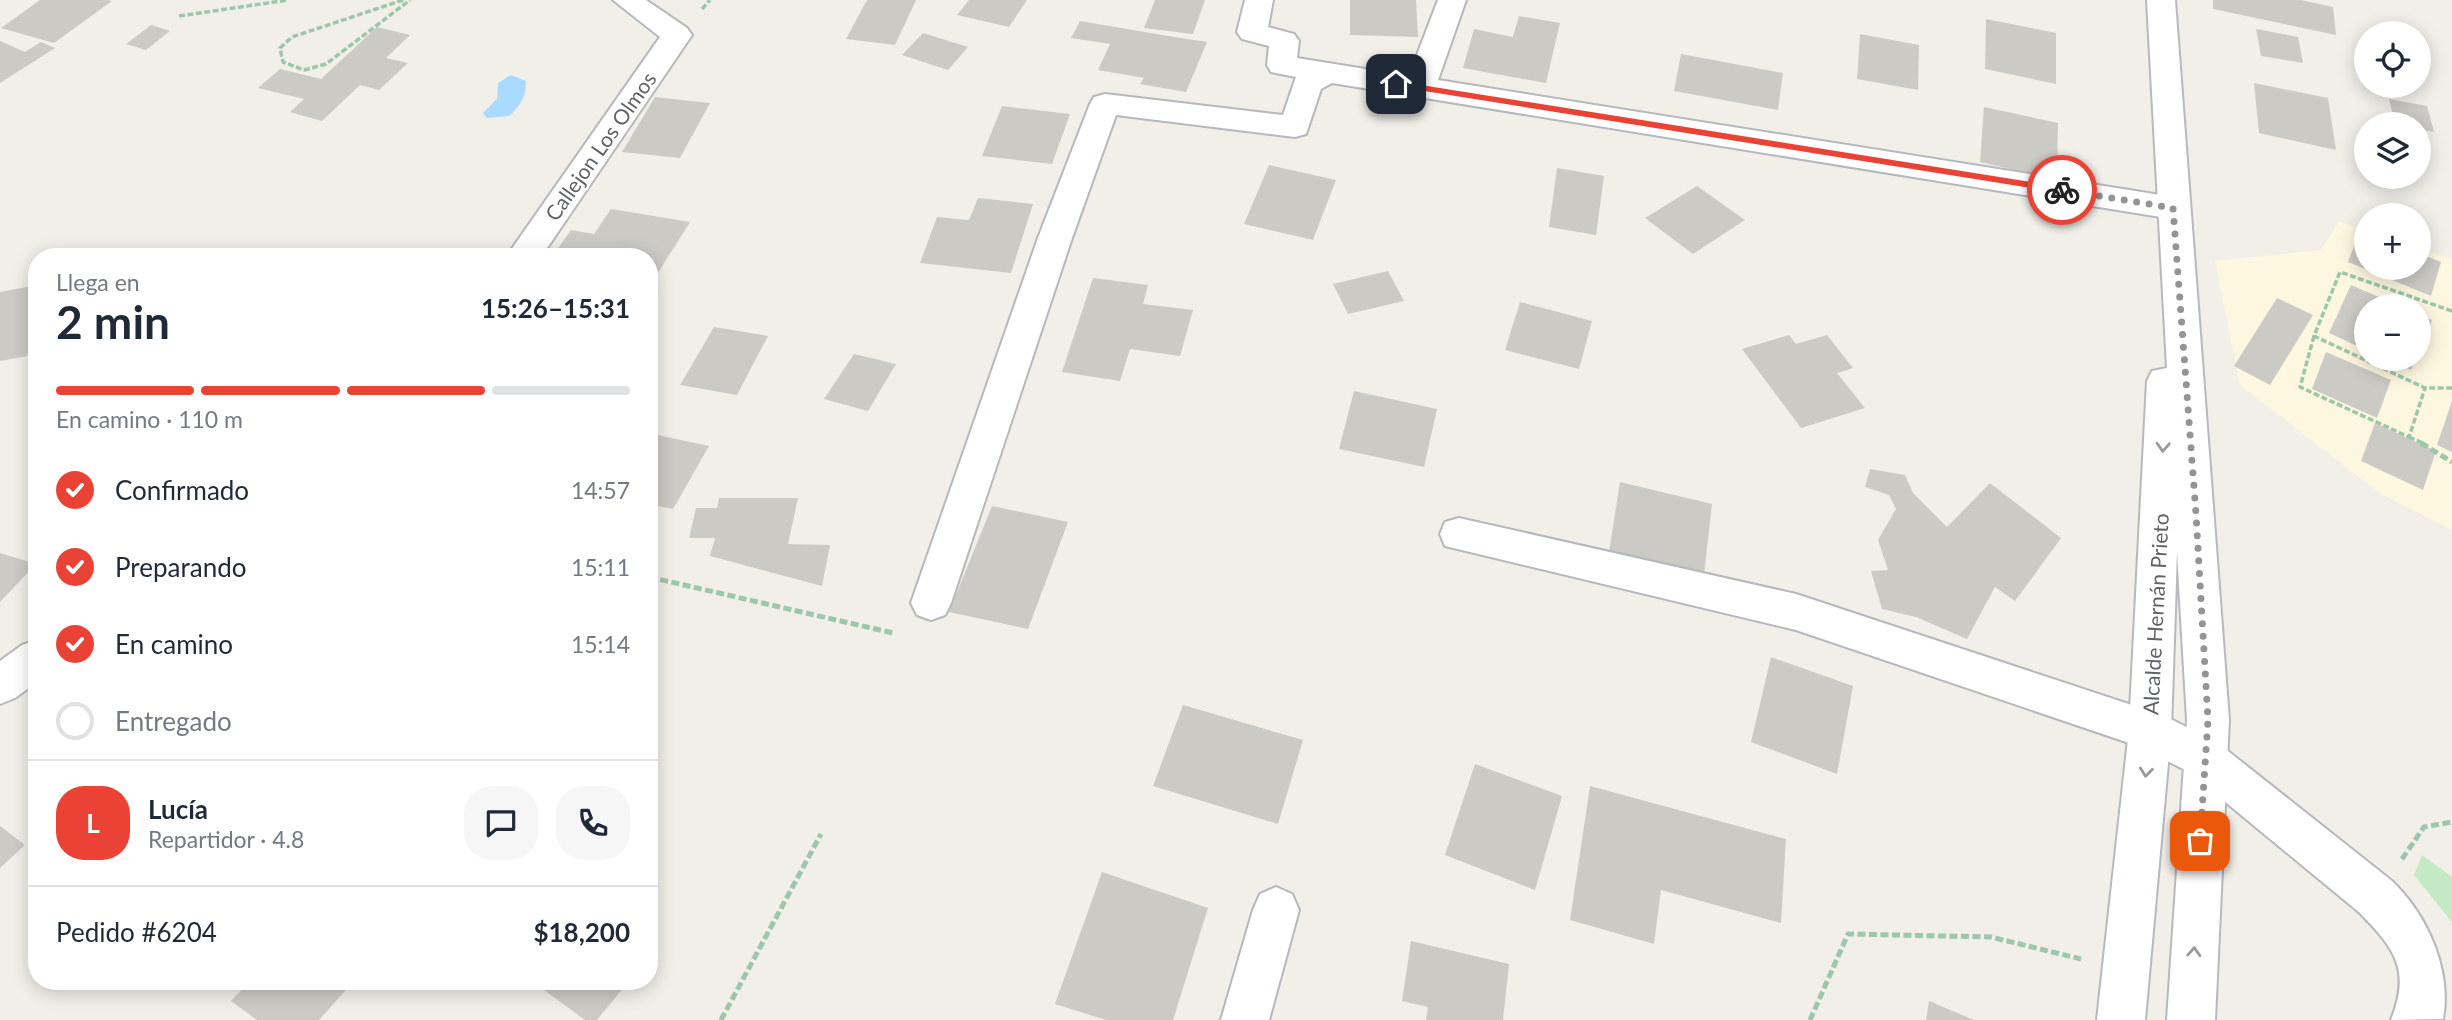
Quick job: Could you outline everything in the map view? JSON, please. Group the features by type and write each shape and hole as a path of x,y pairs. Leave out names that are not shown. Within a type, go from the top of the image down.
{"street":[{"name":"Callejon Los Olmos","path":"529,248 677,35 626,0"},
{"path":"1259,0 1252,32 1284,41 1282,65 2173,208"},
{"path":"1420,87 1452,0"},
{"name":"Alcalde Hernán Prieto","path":"2161,0 2208,720 2191,1020"},
{"path":"931,603 1055,238 1105,104 1294,127 1307,84 1327,73"},
{"name":"Alcalde Hernán Prieto","path":"2125,1019 2126,971 2150,730 2173,208"},
{"path":"1459,534 1796,612 2150,730 2204,758 2376,897 2402,923 2420,956 2426,1002 2415,1020"},
{"path":"0,685 28,665"},
{"path":"1245,1020 1276,910"}],"path":[{"path":"179,16 288,0"},
{"path":"403,0 292,37 280,48 283,62 304,70 326,64 410,0"},
{"path":"2452,311 2340,272 2314,336 2300,387 2437,450 2452,462"},
{"path":"2314,336 2425,388 2452,388"},
{"path":"2409,437 2425,388"},
{"path":"658,579 893,633"},
{"path":"2376,897 2424,827 2452,822"},
{"path":"721,1020 821,834"},
{"path":"1810,1020 1848,934 1990,937 2126,971"}],"shaded area":[{"path":"2339,222 2354,227 2354,280 2431,280 2431,252 2452,259 2452,530 2381,494 2240,385 2215,261 2321,250"}],"green space":[{"path":"2422,855 2452,877 2452,922 2414,875"}],"water":[{"path":"511,75 526,81 522,100 509,116 487,118 483,113 497,99 498,83"}],"building":[{"path":"40,0 112,1 54,43 1,28"},
{"path":"867,0 916,0 895,45 846,39"},
{"path":"969,0 1027,0 1009,27 957,15"},
{"path":"1155,0 1205,0 1193,34 1144,28"},
{"path":"1350,0 1416,0 1418,37 1350,35"},
{"path":"2213,0 2301,0 2333,7 2336,35 2213,9"},
{"path":"1519,16 1560,23 1546,83 1463,68 1474,29 1513,37"},
{"path":"1986,19 2056,33 2056,84 1985,69"},
{"path":"1080,21 1207,42 1186,92 1140,84 1144,78 1098,70 1110,44 1071,38"},
{"path":"151,25 170,31 146,50 126,44"},
{"path":"377,27 410,35 386,58 408,63 379,90 360,85 322,121 290,112 304,99 258,88 280,69 321,79"},
{"path":"2256,29 2298,37 2303,63 2261,56"},
{"path":"923,33 968,47 948,70 902,55"},
{"path":"1860,34 1919,45 1918,90 1857,79"},
{"path":"0,41 25,52 41,42 55,48 0,83"},
{"path":"1681,54 1783,73 1778,110 1674,91"},
{"path":"2254,83 2328,98 2336,150 2259,133"},
{"path":"655,97 710,103 680,158 622,152"},
{"path":"2389,99 2427,106 2429,112 2392,112"},
{"path":"1002,106 1070,114 1052,164 982,156"},
{"path":"1984,107 2058,123 2057,180 1980,162"},
{"path":"1269,165 1336,180 1313,240 1244,224"},
{"path":"1557,168 1604,176 1596,235 1549,227"},
{"path":"1697,186 1745,220 1693,254 1645,218"},
{"path":"978,198 1033,204 1011,273 920,263 937,217 969,220"},
{"path":"611,209 690,222 658,273 658,248 558,248 571,230 594,234"},
{"path":"2354,246 2354,264 2348,262"},
{"path":"2431,258 2441,262 2431,296 2392,280 2431,280"},
{"path":"1388,271 1404,301 1348,314 1333,284"},
{"path":"1093,278 1148,285 1143,304 1193,310 1180,356 1130,349 1120,381 1062,372"},
{"path":"2351,285 2372,294 2354,294 2354,344 2329,333"},
{"path":"28,287 27,356 0,361 0,292"},
{"path":"2277,298 2313,315 2270,385 2234,366"},
{"path":"1520,302 1592,321 1579,369 1505,350"},
{"path":"714,327 768,336 737,395 680,385"},
{"path":"1789,335 1796,344 1827,335 1853,368 1837,373 1865,408 1801,428 1742,349"},
{"path":"2326,352 2354,364 2354,371 2370,371 2391,380 2377,418 2312,389"},
{"path":"854,354 896,364 868,411 824,399"},
{"path":"1354,391 1437,409 1424,467 1339,449"},
{"path":"2452,401 2452,452 2437,445"},
{"path":"2375,423 2436,451 2423,490 2361,461"},
{"path":"658,435 709,446 673,509 658,506"},
{"path":"1870,469 1905,475 1913,493 1947,527 1990,483 2061,538 2015,601 1995,587 1967,639 1916,617 1882,609 1871,571 1888,570 1878,540 1896,509 1889,495 1865,487"},
{"path":"1620,482 1712,504 1704,575 1609,552"},
{"path":"719,498 798,498 788,544 830,545 822,586 710,556 715,538 689,538 696,508 717,508"},
{"path":"992,506 1068,522 1028,629 949,612"},
{"path":"0,553 28,562 28,572 0,602"},
{"path":"1771,657 1853,686 1837,774 1751,742"},
{"path":"1183,705 1303,740 1278,824 1153,786"},
{"path":"1475,764 1562,796 1535,890 1445,855"},
{"path":"1590,786 1786,839 1781,923 1661,890 1654,944 1570,920"},
{"path":"0,826 25,845 0,868"},
{"path":"1102,872 1208,908 1173,1020 1106,1020 1055,1004"},
{"path":"1411,941 1509,964 1503,1020 1426,1020 1428,1007 1402,1001"},
{"path":"241,990 346,990 319,1020 257,1020 231,1001"},
{"path":"544,990 621,990 597,1020 585,1020"},
{"path":"1929,1001 1974,1020 1926,1020"}],"way so far":[{"path":"2062,190 2173,208 2208,720 2200,841"}],"route":[{"path":"1396,84 2062,190"}]}
